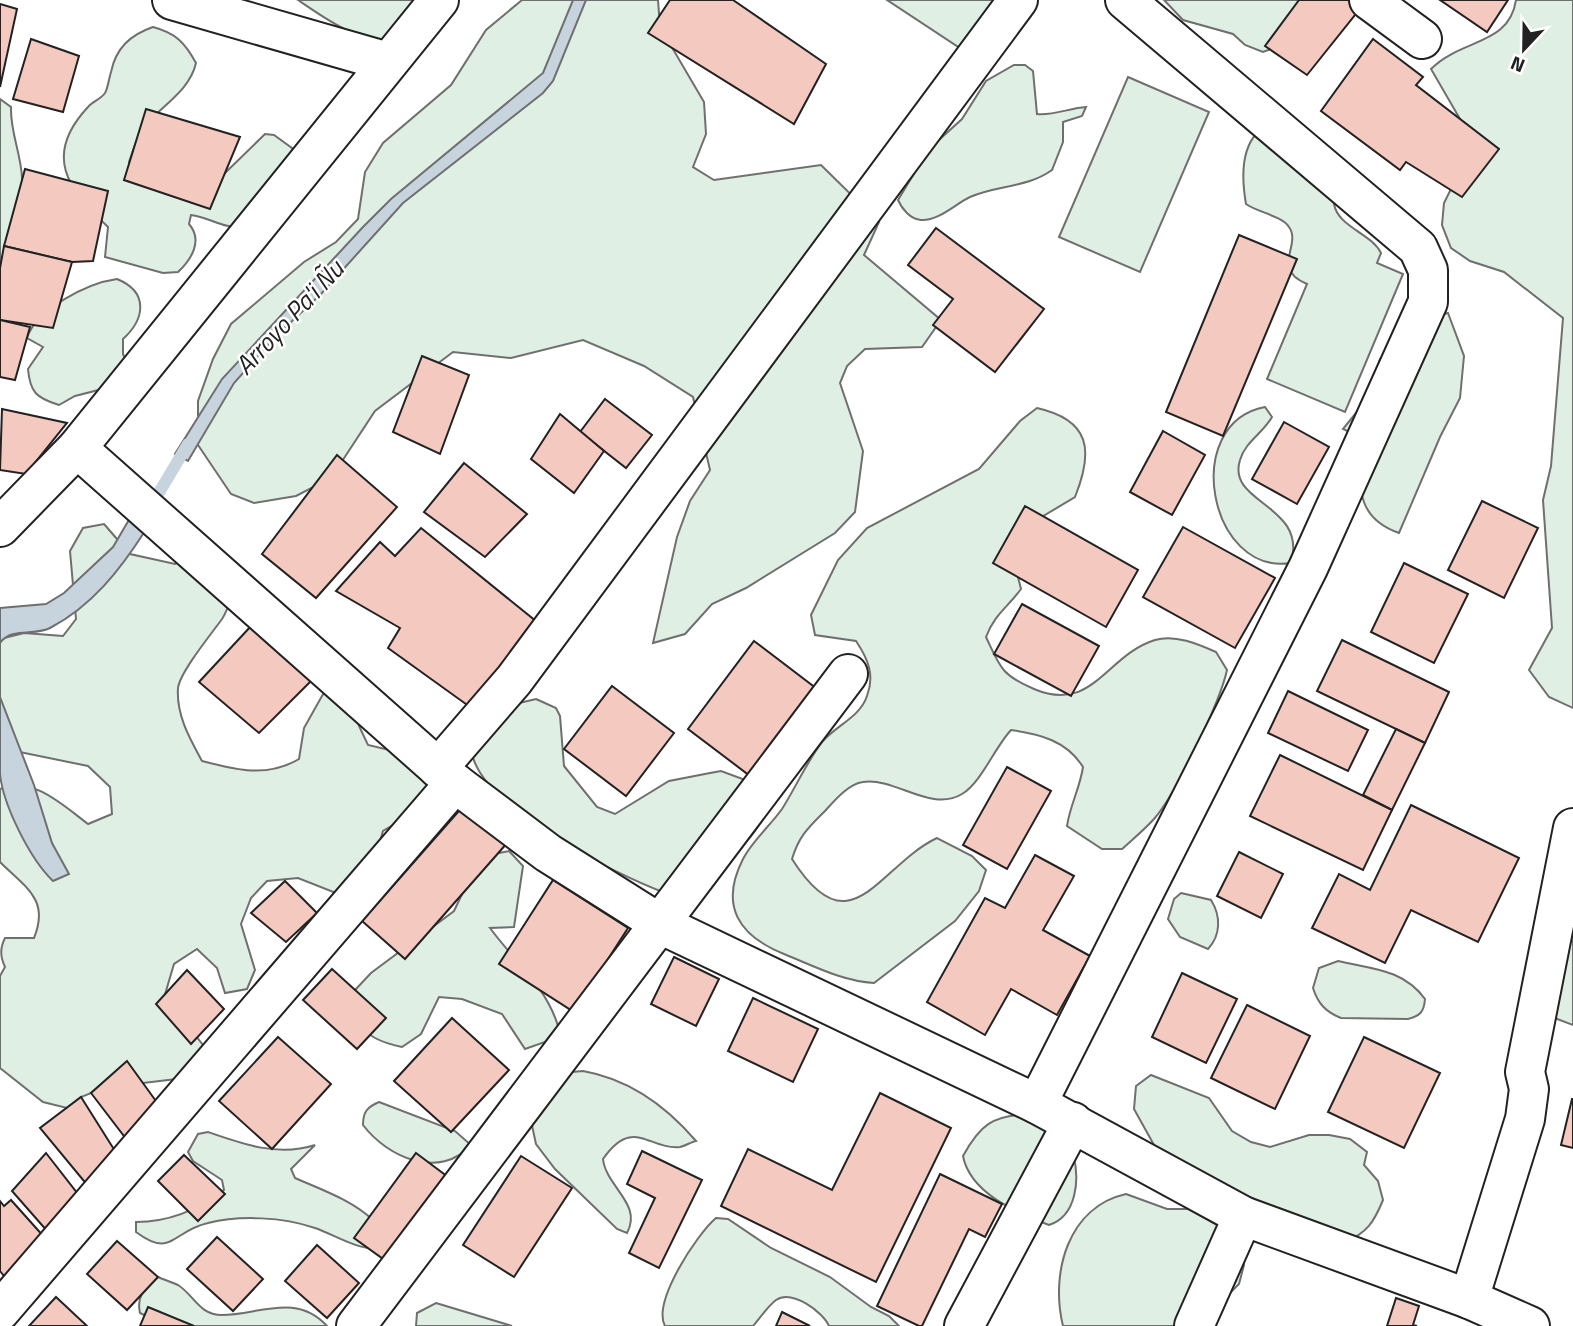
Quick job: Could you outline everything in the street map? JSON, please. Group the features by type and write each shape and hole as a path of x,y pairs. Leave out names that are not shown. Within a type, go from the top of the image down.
{"street":[{"path":"172,0 388,62"},
{"path":"0,527 78,448 439,0"},
{"path":"0,1311 446,776 514,680 1018,0"},
{"path":"1037,1104 1308,568 1428,302 1428,270 1418,248 1125,0"},
{"path":"1370,0 1422,39"},
{"path":"78,448 446,776 548,853 662,925 1073,1122 1243,1216 1469,1299 1530,1326"},
{"path":"359,1325 848,674"},
{"path":"1469,1299 1525,1119 1529,1089 1525,1072 1573,828"},
{"path":"964,1326 1073,1122"},
{"path":"1194,1326 1243,1216"}],"green space":[{"path":"298,0 441,0 400,40 385,40 346,30"},
{"path":"522,0 658,0 660,27 704,102 706,134 693,167 714,180 821,165 879,222 864,255 941,320 922,347 865,349 847,366 840,383 863,451 855,512 835,533 746,588 712,604 685,634 653,643 677,537 690,501 710,470 693,397 644,366 583,340 511,358 453,352 375,411 331,478 296,496 254,503 231,494 198,445 198,401 213,359 231,324 304,262 336,242 358,219 365,172 383,143 451,85 486,30"},
{"path":"887,0 1000,0 966,52"},
{"path":"1164,0 1298,0 1300,8 1282,45 1263,52 1245,45 1233,34 1183,20"},
{"path":"1516,0 1573,0 1573,708 1549,697 1529,670 1552,628 1543,500 1551,466 1563,318 1504,272 1470,261 1451,248 1442,225 1444,203 1455,181 1460,119 1431,69 1443,59 1483,40 1504,26 1512,15"},
{"path":"153,27 168,32 179,40 196,63 183,88 145,126 129,162 146,175 224,174 265,134 274,135 296,151 243,226 223,225 191,215 189,224 195,236 194,249 178,272 163,273 105,257 108,227 81,199 72,185 64,156 66,141 74,124 90,105 105,93 120,49 137,34"},
{"path":"1014,65 1025,65 1033,71 1037,114 1086,107 1082,116 1063,122 1063,142 1052,170 1032,180 970,197 928,220 910,216 898,200 929,149 962,119 986,81"},
{"path":"1128,77 1209,112 1140,272 1059,237"},
{"path":"0,99 11,107 22,188 9,256 0,263"},
{"path":"1257,133 1335,169 1333,196 1337,212 1376,246 1381,253 1377,263 1403,274 1345,412 1267,379 1307,284 1290,271 1288,264 1292,234 1286,223 1246,204 1243,176 1245,157 1251,140"},
{"path":"117,279 127,284 139,298 136,323 123,339 123,354 130,371 118,385 75,396 59,405 40,397 30,383 28,369 43,347 27,338 32,327 64,299 105,281"},
{"path":"1448,313 1464,356 1460,398 1440,437 1399,533 1373,517 1366,506 1360,482 1360,437 1343,429 1369,397 1380,359 1428,318"},
{"path":"1265,407 1272,417 1242,454 1239,475 1244,486 1279,516 1288,528 1293,543 1291,563 1263,561 1240,546 1224,524 1215,496 1214,467 1222,440 1238,419"},
{"path":"1037,408 1055,413 1077,429 1083,439 1085,465 1075,497 1040,518 1016,569 1021,589 997,617 986,637 999,663 1008,674 1034,689 1054,695 1071,694 1085,688 1138,647 1155,640 1178,639 1216,652 1227,670 1216,703 1196,747 1163,807 1122,849 1102,849 1067,826 1083,767 1077,758 1061,745 1032,734 1011,730 969,789 950,799 925,797 888,784 857,783 814,822 801,838 795,851 792,859 813,886 831,899 848,901 864,894 916,851 937,838 972,856 986,870 979,891 955,921 874,983 839,976 768,947 745,928 738,917 733,891 736,876 747,852 782,809 817,749 859,710 869,688 869,667 856,641 815,635 811,615 838,560 867,528 979,469 1020,421"},
{"path":"104,524 130,554 175,564 204,548 235,588 224,615 190,663 178,688 179,708 202,761 239,769 263,770 275,769 299,759 304,728 327,687 353,692 359,726 368,745 452,765 412,814 383,831 379,845 346,897 298,878 267,881 251,898 241,924 255,970 247,989 225,993 217,968 197,949 174,964 161,1008 184,1021 203,1045 202,1067 185,1078 143,1083 123,1080 81,1097 67,1108 43,1102 0,1068 0,976 5,967 1,956 2,945 5,938 34,938 39,913 37,903 26,887 0,862 0,789 24,786 35,789 47,794 88,824 112,814 110,787 88,766 0,748 0,639 24,633 63,636 76,619 70,551 83,528"},
{"path":"536,699 556,708 560,716 564,766 597,807 615,814 669,781 721,771 759,785 764,812 758,825 749,838 723,861 693,880 665,893 584,855 523,816 498,795 480,773 471,750 515,704"},
{"path":"509,851 523,866 514,927 490,928 538,986 558,1026 545,1042 525,1049 502,1014 462,999 439,997 421,1034 402,1047 370,1035 364,1029 357,1013 356,989 371,973 454,911 473,871 489,855"},
{"path":"1181,893 1211,900 1214,906 1218,925 1215,938 1208,949 1180,937 1168,919 1174,899"},
{"path":"1573,933 1573,1025 1552,1017 1561,953"},
{"path":"1338,961 1397,976 1425,999 1424,1007 1418,1015 1408,1019 1341,1018 1331,1013 1317,999 1313,988 1319,968"},
{"path":"583,1071 616,1080 646,1096 672,1116 696,1141 680,1147 669,1147 632,1137 623,1139 603,1159 610,1178 630,1213 631,1223 627,1233 617,1229 555,1169 536,1144 531,1121 572,1072"},
{"path":"1151,1075 1209,1098 1232,1131 1251,1142 1270,1147 1309,1135 1350,1139 1367,1152 1364,1165 1378,1181 1383,1200 1373,1221 1359,1235 1345,1242 1164,1163 1134,1109 1136,1086"},
{"path":"379,1102 455,1131 471,1145 458,1156 445,1161 430,1163 400,1155 386,1147 363,1125 366,1110"},
{"path":"1027,1114 1073,1154 1075,1164 1076,1185 1071,1205 1066,1214 1049,1225 1010,1208 985,1191 967,1169 963,1156 975,1137 988,1124 1005,1117"},
{"path":"208,1132 260,1148 287,1150 315,1145 291,1169 295,1178 346,1201 374,1221 376,1249 352,1244 303,1224 262,1218 208,1223 165,1243 148,1240 136,1232 136,1222 183,1214 224,1190 222,1180 193,1161 188,1152 198,1134"},
{"path":"1126,1194 1167,1209 1188,1209 1224,1229 1242,1254 1244,1265 1239,1284 1224,1299 1186,1326 1063,1326 1059,1285 1068,1245 1077,1228 1090,1213 1106,1201"},
{"path":"716,1218 728,1219 771,1248 830,1277 871,1307 889,1316 899,1326 829,1326 814,1309 798,1300 783,1297 776,1300 753,1326 665,1326 665,1301 678,1269 698,1238"},
{"path":"158,1277 178,1285 202,1308 214,1314 290,1308 303,1310 327,1326 167,1326 140,1313 141,1297"},
{"path":"436,1303 512,1326 416,1326 417,1313"}],"water":[{"path":"573,0 586,0 553,81 543,93 403,203 321,294 276,336 234,383 188,461 175,454 222,379 363,227 391,199 543,73"},
{"path":"130,518 145,531 126,560 92,598 50,628 10,635 0,643 0,608 46,604 64,593 113,547"},
{"path":"0,697 34,785 52,843 69,874 53,881 27,846 6,801 0,774"}],"building":[{"path":"670,0 733,0 826,64 794,124 648,33"},
{"path":"1299,0 1367,0 1307,75 1265,46"},
{"path":"1440,0 1508,0 1487,32"},
{"path":"0,4 17,9 0,87"},
{"path":"31,39 79,56 63,112 13,99"},
{"path":"1373,39 1423,77 1416,85 1499,149 1462,197 1406,162 1400,170 1321,111"},
{"path":"146,109 240,137 210,209 124,180"},
{"path":"25,169 108,191 93,261 72,262 4,246"},
{"path":"936,228 1044,309 995,372 933,325 953,299 908,265"},
{"path":"1239,235 1297,259 1223,436 1166,412"},
{"path":"4,246 72,262 53,328 0,320 0,268"},
{"path":"0,320 30,327 15,380 0,377"},
{"path":"422,356 469,375 440,454 393,432"},
{"path":"605,399 652,435 626,468 580,432"},
{"path":"2,409 67,423 26,474 0,470"},
{"path":"560,414 604,451 574,493 531,459"},
{"path":"1284,422 1329,447 1297,504 1252,479"},
{"path":"1163,431 1205,455 1172,515 1130,492"},
{"path":"337,455 397,507 316,598 262,554"},
{"path":"464,463 527,514 485,557 424,512"},
{"path":"1482,501 1538,528 1504,598 1448,570"},
{"path":"1025,506 1138,570 1106,627 993,563"},
{"path":"1183,527 1275,578 1235,648 1143,597"},
{"path":"421,528 537,622 470,707 388,648 400,628 336,591 380,542 395,556"},
{"path":"1404,563 1468,594 1434,663 1371,632"},
{"path":"1022,604 1099,646 1071,696 994,654"},
{"path":"252,625 312,680 259,733 199,682"},
{"path":"1342,640 1449,692 1425,743 1317,691"},
{"path":"754,641 821,692 754,779 688,729"},
{"path":"612,686 674,733 626,796 564,749"},
{"path":"1288,691 1368,730 1348,771 1268,733"},
{"path":"1396,729 1425,743 1392,810 1363,795"},
{"path":"1280,755 1392,810 1363,870 1250,816"},
{"path":"1007,767 1051,791 1007,869 963,845"},
{"path":"465,804 508,842 405,959 362,921"},
{"path":"1411,805 1519,858 1478,942 1411,910 1385,963 1312,928 1339,874 1370,890"},
{"path":"1239,852 1283,874 1261,918 1217,896"},
{"path":"1035,855 1074,876 1043,930 1090,956 1057,1015 1011,989 985,1035 927,1002 985,898 1005,908"},
{"path":"553,880 628,928 574,1012 499,964"},
{"path":"285,881 317,913 286,942 251,913"},
{"path":"674,957 719,979 696,1026 651,1004"},
{"path":"332,969 386,1018 357,1049 303,1000"},
{"path":"187,970 224,1009 191,1044 156,1004"},
{"path":"1182,973 1237,999 1206,1063 1152,1037"},
{"path":"753,998 818,1029 793,1082 728,1051"},
{"path":"1247,1005 1310,1036 1275,1109 1211,1078"},
{"path":"452,1018 509,1070 451,1132 394,1081"},
{"path":"278,1037 331,1084 272,1149 219,1101"},
{"path":"1364,1037 1440,1073 1404,1148 1328,1112"},
{"path":"127,1061 161,1108 127,1140 91,1093"},
{"path":"880,1093 951,1128 876,1282 721,1206 748,1149 832,1190"},
{"path":"81,1097 122,1162 93,1192 40,1128"},
{"path":"1573,1099 1573,1148 1561,1145"},
{"path":"642,1151 702,1180 659,1268 629,1253 655,1198 627,1184"},
{"path":"46,1153 81,1198 48,1232 12,1191"},
{"path":"416,1153 448,1177 386,1261 354,1238"},
{"path":"184,1155 225,1194 198,1221 158,1181"},
{"path":"521,1156 572,1188 514,1277 463,1245"},
{"path":"940,1174 1002,1204 985,1237 969,1229 922,1326 919,1326 877,1306"},
{"path":"11,1200 45,1238 4,1276 0,1271 0,1201 4,1206"},
{"path":"217,1237 263,1279 233,1311 187,1269"},
{"path":"117,1241 158,1277 127,1310 87,1274"},
{"path":"317,1245 359,1283 327,1318 285,1281"},
{"path":"56,1297 87,1326 29,1326"},
{"path":"1396,1298 1419,1306 1413,1325 1417,1326 1387,1326"},
{"path":"148,1307 194,1326 140,1326"},
{"path":"782,1312 810,1326 776,1326"}],"waterway":[{"name":"Arroyo Pa'i Ñu","path":"151,506 188,444"}]}
